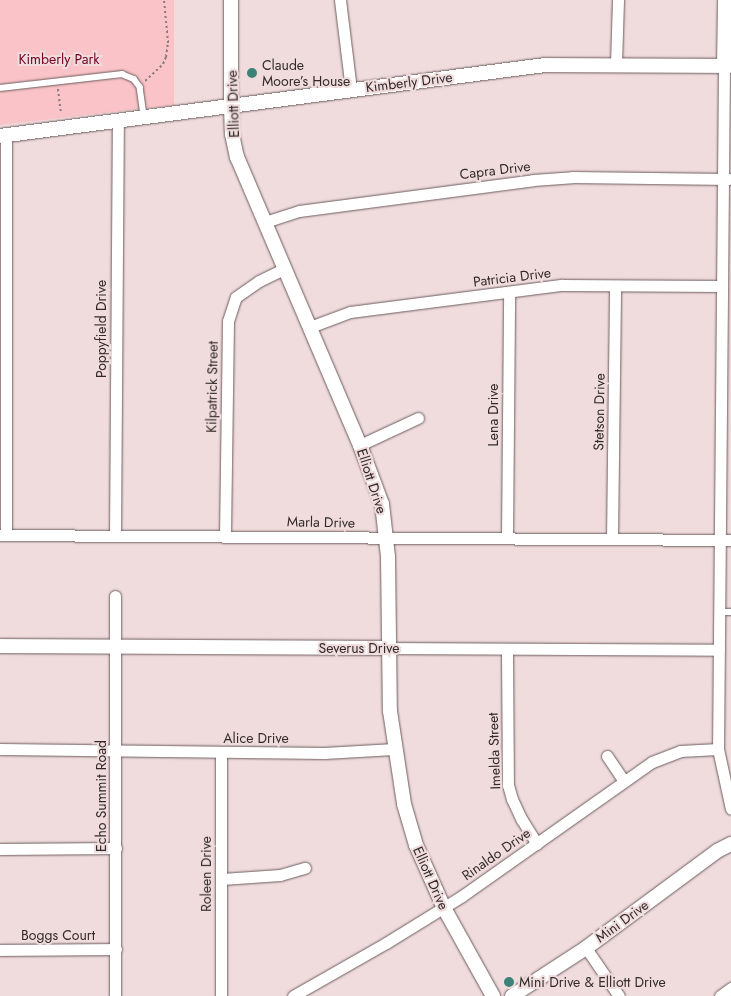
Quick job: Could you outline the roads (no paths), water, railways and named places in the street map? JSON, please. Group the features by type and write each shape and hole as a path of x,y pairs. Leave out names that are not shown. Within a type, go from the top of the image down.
{"street":[{"name":"Elliott Drive","path":"231,0 231,108 232,134 237,157 360,445 382,504 387,537 390,711 394,749 404,804 416,845 444,908 493,996"},
{"path":"340,0 351,90"},
{"path":"616,64 618,0"},
{"path":"725,0 728,66 727,179 721,286 725,540 719,612 718,749 731,809"},
{"name":"Kimberly Drive","path":"3,136 231,108 351,90 545,65 728,66"},
{"name":"Poppyfield Drive","path":"115,536 118,122"},
{"path":"3,136 3,535"},
{"name":"Capra Drive","path":"265,222 300,211 534,180 572,177 727,179"},
{"name":"Kilpatrick Street","path":"225,536 228,321 236,297 259,281 284,270"},
{"name":"Patricia Drive","path":"310,327 350,312 562,286 721,286"},
{"name":"Stetson Drive","path":"612,539 616,286"},
{"name":"Lena Drive","path":"507,538 509,292"},
{"path":"360,445 418,418"},
{"name":"Marla Drive","path":"3,535 725,540"},
{"name":"Echo Summit Road","path":"115,596 115,996"},
{"name":"Severus Drive","path":"0,646 719,650"},
{"name":"Imelda Street","path":"507,650 508,785 522,820 537,844"},
{"name":"Alice Drive","path":"0,750 324,753 394,749"},
{"name":"Rinaldo Drive","path":"293,996 444,908 652,762 680,751 718,749"},
{"name":"Roleen Drive","path":"220,996 222,879 221,753"},
{"path":"606,756 624,781"},
{"name":"Mini Drive","path":"512,996 586,948 717,851 731,844"},
{"path":"0,849 116,848"},
{"path":"222,879 280,875 304,868"},
{"path":"586,948 619,996"},
{"name":"Boggs Court","path":"0,950 116,949"},
{"path":"720,996 731,988"}],"lane":[{"path":"0,88 122,74 134,79 140,86 145,119"},
{"path":"719,612 731,612"}],"place":[{"name":"Claude Moore’s House","path":"252,73"},
{"name":"Mini Drive & Elliott Drive","path":"509,982"}],"park label":[{"name":"Kimberly Park","path":"59,59"}]}
